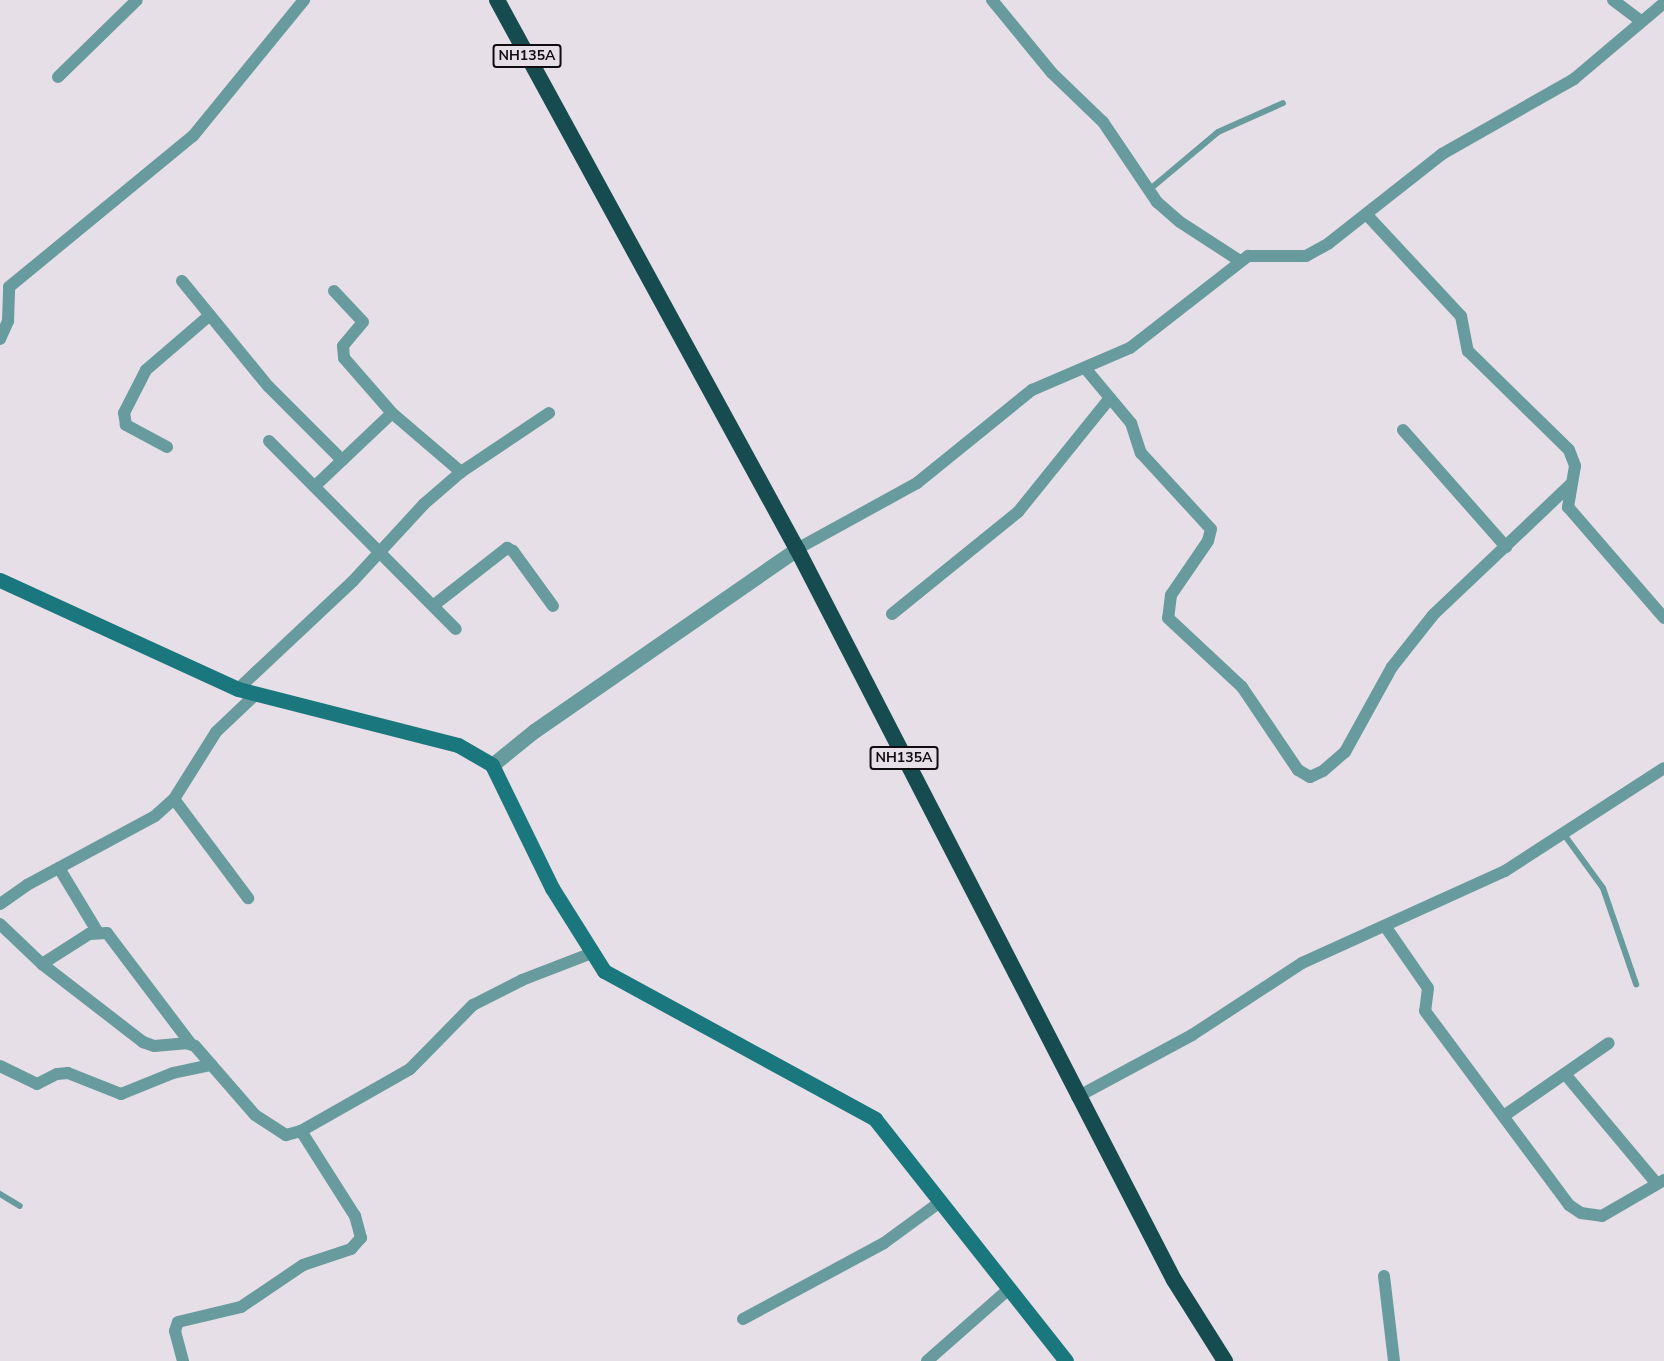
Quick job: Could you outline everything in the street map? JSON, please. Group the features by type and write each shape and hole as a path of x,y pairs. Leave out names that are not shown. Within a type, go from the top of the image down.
{"highway":[{"name":"NH135A","path":"497,0 796,549 1077,1097 1174,1280 1225,1361"}],"main road":[{"path":"0,580 238,689 458,745 492,765 552,888 595,958 875,1119 1066,1361"}],"street":[{"path":"58,77 137,0"},
{"path":"0,339 8,321 9,287 110,200 193,136 304,0"},
{"path":"992,0 1052,74 1103,122 1148,191 1180,222 1240,261"},
{"path":"1613,0 1640,20"},
{"path":"492,765 534,731 796,549 917,483 1032,390 1130,348 1240,261 1258,255 1306,256 1366,215 1442,154 1574,79 1640,20 1664,3"},
{"path":"1366,215 1456,309 1463,320 1468,351 1569,450 1575,466 1567,503 1572,513 1664,618"},
{"path":"182,281 268,386 342,460"},
{"path":"334,291 363,322 343,346 344,358 392,413 461,472"},
{"path":"167,447 126,425 124,413 146,370 210,315"},
{"path":"1085,368 1131,423 1141,453 1211,529 1208,542 1171,594 1168,618 1242,687 1305,776 1314,777 1337,761 1407,646 1452,596 1571,484"},
{"path":"892,614 1018,512 1110,398"},
{"path":"238,689 382,550 424,504 461,472 549,412"},
{"path":"315,486 392,413"},
{"path":"1403,430 1506,547"},
{"path":"270,441 382,550 456,629"},
{"path":"434,605 507,548 513,551 553,606"},
{"path":"2,898 141,826 174,799 216,732 255,695"},
{"path":"1077,1097 1192,1035 1278,976 1505,871 1664,768"},
{"path":"174,799 248,898"},
{"path":"59,868 97,931 112,937 191,1044 275,1132 286,1136 301,1131 419,1063 473,1005 489,996 595,958"},
{"path":"0,924 42,964 149,1045 191,1044"},
{"path":"1385,926 1428,988 1425,1011 1505,1115 1569,1205 1581,1213 1602,1216 1661,1182 1565,1074"},
{"path":"42,964 97,931"},
{"path":"1505,1115 1609,1044"},
{"path":"0,1066 37,1084 57,1074 68,1074 122,1094 172,1073 211,1065"},
{"path":"183,1361 175,1332 178,1322 241,1307 303,1265 359,1243 362,1234 355,1216 301,1131"},
{"path":"743,1319 850,1263 940,1202"},
{"path":"1384,1276 1394,1361"},
{"path":"927,1361 1010,1289"}],"lane":[{"path":"1148,191 1218,132 1283,104"},
{"path":"1563,832 1603,888 1636,984"},
{"path":"0,1194 20,1206"}]}
